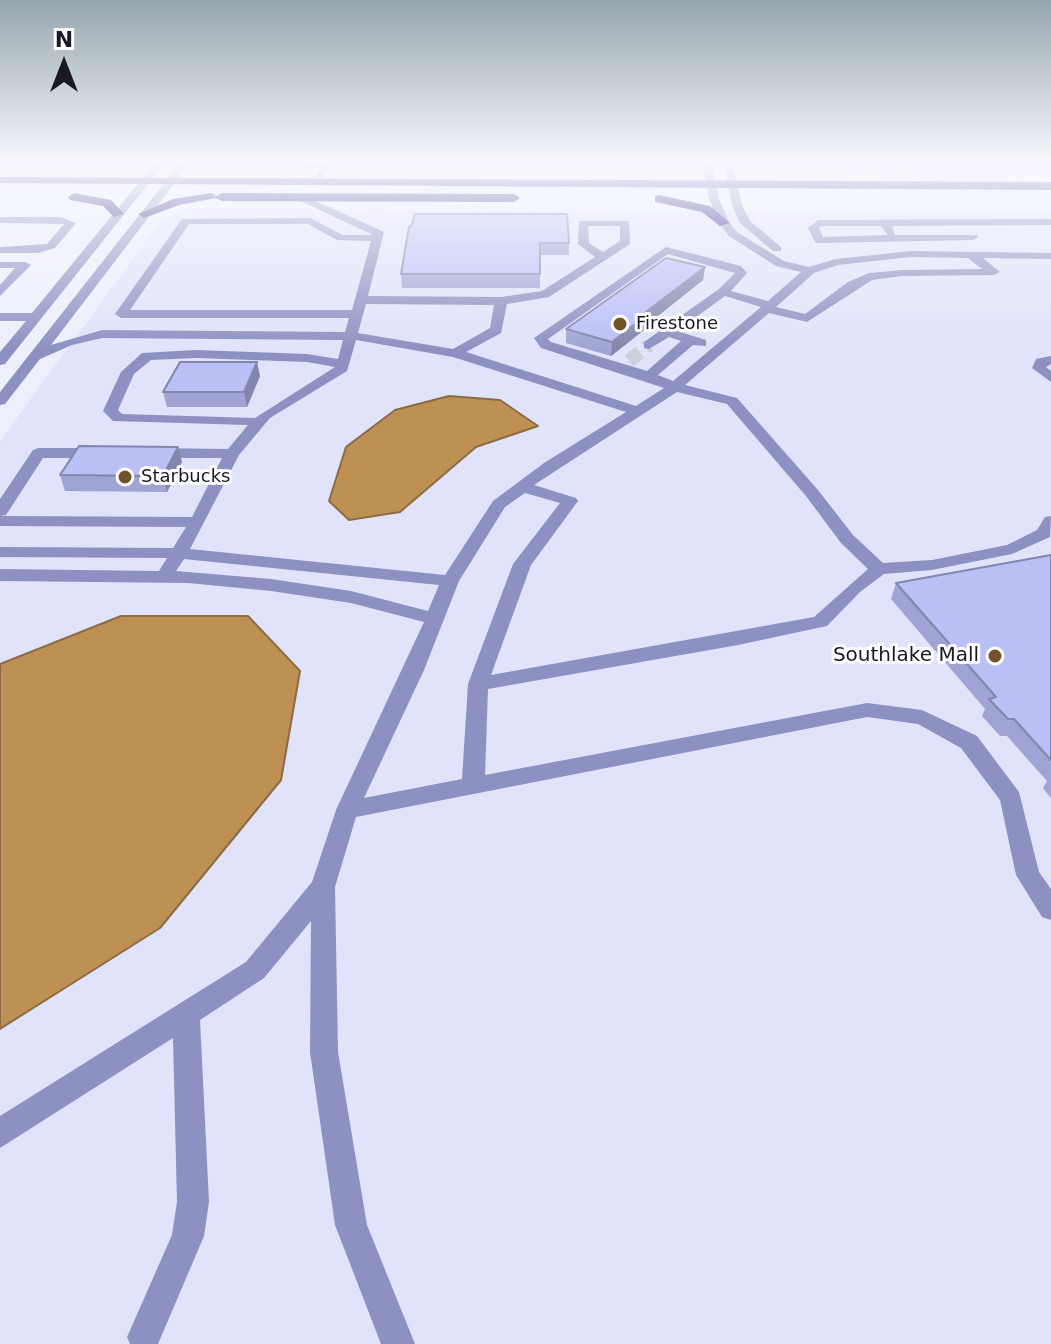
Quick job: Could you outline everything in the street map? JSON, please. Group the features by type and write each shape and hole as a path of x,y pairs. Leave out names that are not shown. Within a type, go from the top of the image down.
{"street":[{"path":"0,250 38,250 51,246 69,226"},
{"path":"0,361 108,226"},
{"path":"0,401 135,226"},
{"path":"183,226 121,314 501,301 545,294 603,257"},
{"path":"319,226 341,238 379,238"},
{"path":"164,577 198,522 232,454 258,423 265,415 342,368 379,238 375,228 369,226"},
{"path":"727,226 750,248 780,264 810,271"},
{"path":"747,226 755,235 810,271"},
{"path":"815,226 813,228 819,240 973,237"},
{"path":"886,226 894,238"},
{"path":"723,292 807,318 869,277 902,273 994,272 978,255 973,237 965,226"},
{"path":"887,256 894,238"},
{"path":"649,345 723,292 741,273 737,268 666,250 540,338 546,345 626,364 675,387 732,401 812,493 847,539 879,569"},
{"path":"398,1344 348,1212 324,1052 323,887 347,810 450,581 499,504 675,387 810,271 836,262 887,256 1051,256"},
{"path":"0,265 25,265 0,292"},
{"path":"455,353 496,330 501,301"},
{"path":"67,315 80,325 102,334"},
{"path":"0,317 34,317"},
{"path":"667,332 720,347"},
{"path":"35,356 68,342 102,334 353,336 455,353 638,411"},
{"path":"649,376 690,340"},
{"path":"258,423 244,420 118,418 110,411 128,372 147,356 196,354 307,358 344,364"},
{"path":"1051,360 1041,362 1039,368 1051,378"},
{"path":"0,511 38,453 232,454"},
{"path":"473,786 478,684 522,564 570,501 523,487"},
{"path":"0,521 198,522"},
{"path":"478,684 820,622 854,588 879,569 932,565 1012,549 1044,533 1051,521"},
{"path":"0,552 178,553 450,581"},
{"path":"0,575 164,577 298,589 351,597 435,619"},
{"path":"347,810 867,710 922,717 969,742 1011,798 1028,875 1051,909"},
{"path":"0,1133 255,970 323,887"},
{"path":"144,1337 188,1236 193,1202 186,1014"}],"shaded area":[{"path":"157,226 1051,226 1051,1344 0,1344 0,441"},
{"path":"449,396 500,400 538,426 476,447 400,512 349,520 329,501 346,447 395,410"},
{"path":"121,616 248,616 300,671 281,780 160,928 0,1029 0,664"}],"building":[{"path":"568,226 569,243 540,243 540,274 401,274 409,227"},
{"path":"666,258 705,267 612,342 566,329"},
{"path":"180,362 257,362 244,392 163,392"},
{"path":"79,446 178,447 163,476 60,475"},
{"name":"Southlake Mall","path":"1051,555 1051,760 1014,719 1008,719 989,699 996,697 896,583"}],"tunnel":[{"path":"629,361 649,345"}],"place":[{"name":"Firestone","path":"620,324"},
{"name":"Starbucks","path":"125,477"},
{"name":"Southlake Mall","path":"995,656"}]}
